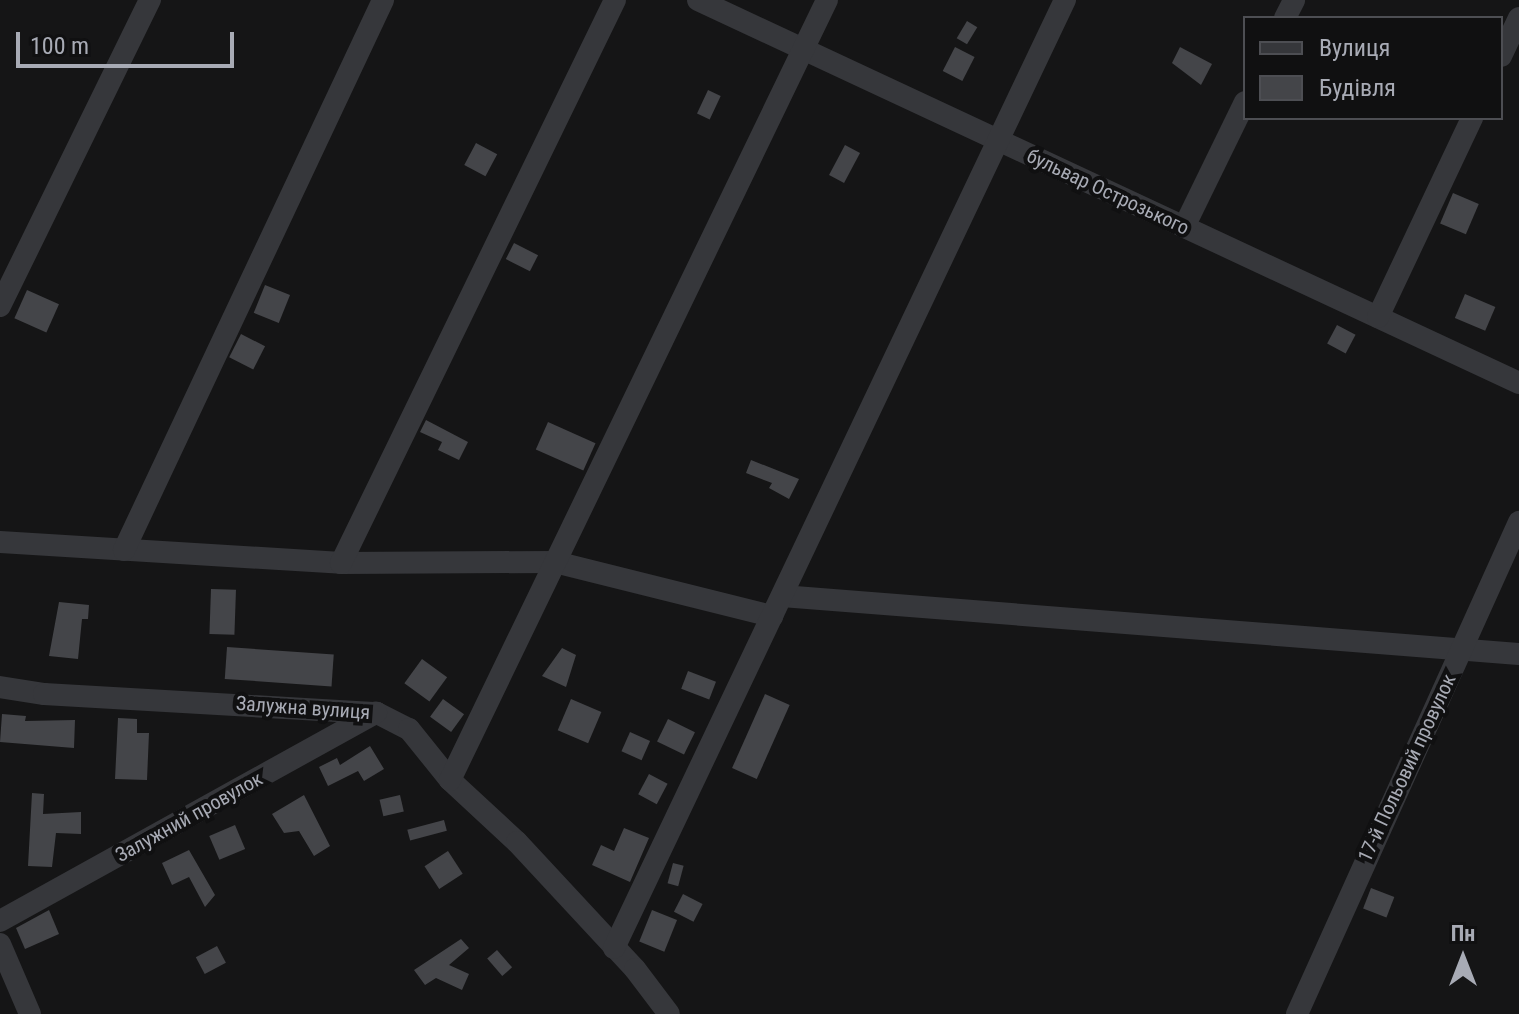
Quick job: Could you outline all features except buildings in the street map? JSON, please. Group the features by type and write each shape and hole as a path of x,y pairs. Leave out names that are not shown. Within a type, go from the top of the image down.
{"street":[{"path":"0,306 150,0"},
{"path":"124,550 383,0"},
{"path":"341,563 615,0"},
{"name":"бульвар Острозького","path":"698,0 1519,383"},
{"path":"450,780 827,0"},
{"path":"614,948 1065,0"},
{"path":"1503,52 1519,18"},
{"path":"1184,227 1243,106"},
{"path":"1378,317 1471,120"},
{"name":"17-й Польовий провулок","path":"1297,1014 1519,522"},
{"path":"0,542 341,563 555,562 777,606 1519,654"},
{"name":"Залужна вулиця","path":"0,687 44,694 377,713 409,729 450,780 614,948 669,1014"},
{"name":"Залужний провулок","path":"0,921 377,713"},
{"path":"0,944 30,1014"}]}
